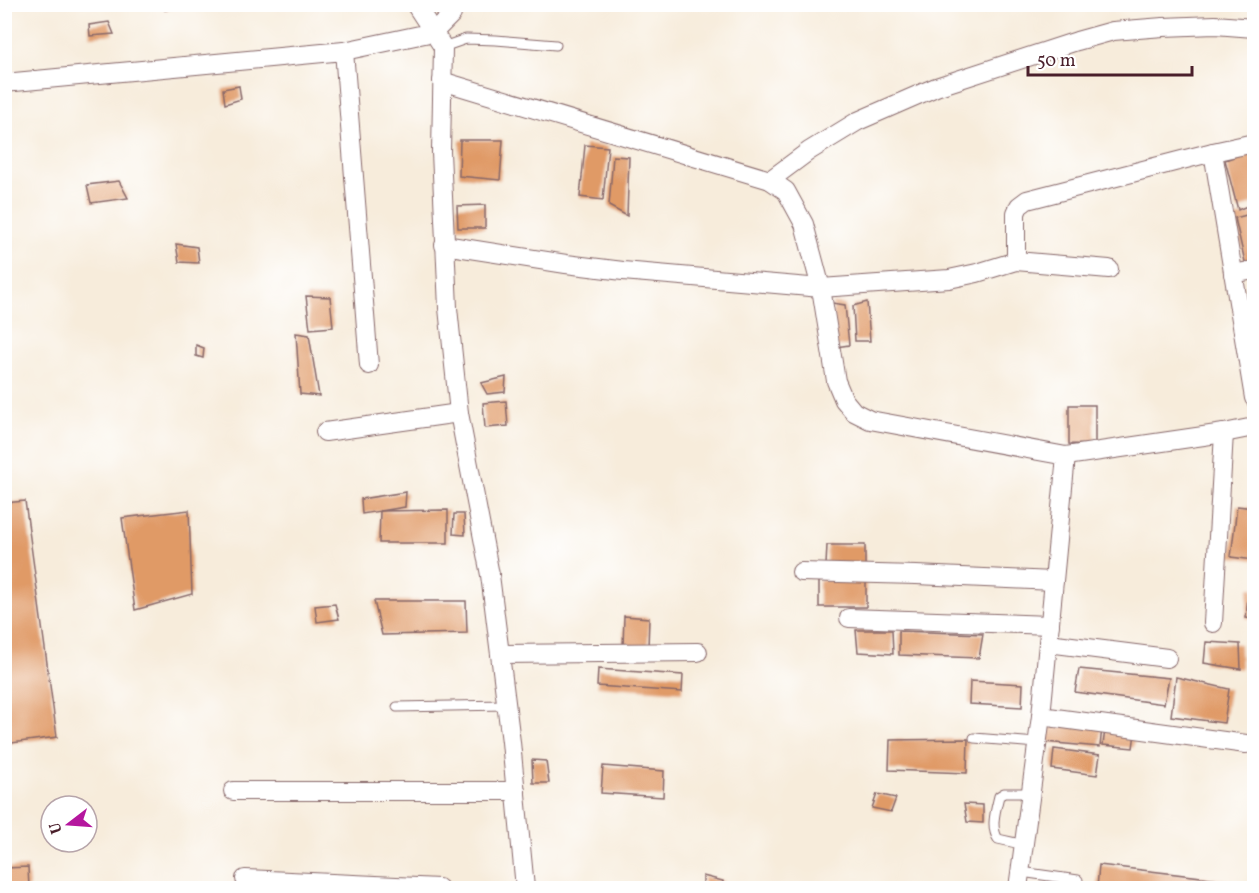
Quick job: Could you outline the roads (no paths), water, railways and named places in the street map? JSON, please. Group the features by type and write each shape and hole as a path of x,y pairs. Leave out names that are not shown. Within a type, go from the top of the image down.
{"street":[{"path":"415,4 439,40 442,81 441,173 447,308 459,413 490,575 516,791 525,888"},
{"path":"439,40 452,14 453,4"},
{"path":"770,180 809,151 858,121 936,87 1077,41 1113,31 1163,27 1215,25 1254,28"},
{"path":"4,83 439,40"},
{"path":"344,51 369,365"},
{"path":"442,81 770,180 786,191 804,224 821,288 836,381 844,400 854,412 870,420 1066,456 1254,427"},
{"path":"1016,261 1016,213 1019,206 1027,200 1254,143"},
{"path":"1213,152 1254,398"},
{"path":"444,245 611,270 821,288 949,279 1016,261 1110,269"},
{"path":"1233,274 1254,270"},
{"path":"325,432 459,413"},
{"path":"1213,623 1224,433"},
{"path":"1020,880 1041,717 1066,456"},
{"path":"801,572 1054,581"},
{"path":"849,618 1049,634 1167,658"},
{"path":"500,654 698,652"},
{"path":"1041,717 1246,744"},
{"path":"233,790 516,791"},
{"path":"245,879 439,888"}],"lane":[{"path":"439,40 496,39 556,45"},
{"path":"397,707 505,705"},
{"path":"974,738 1037,743"},
{"path":"1025,845 998,839 994,833 994,825 999,796 1004,793 1031,793"},
{"path":"1020,880 1078,880"}]}
